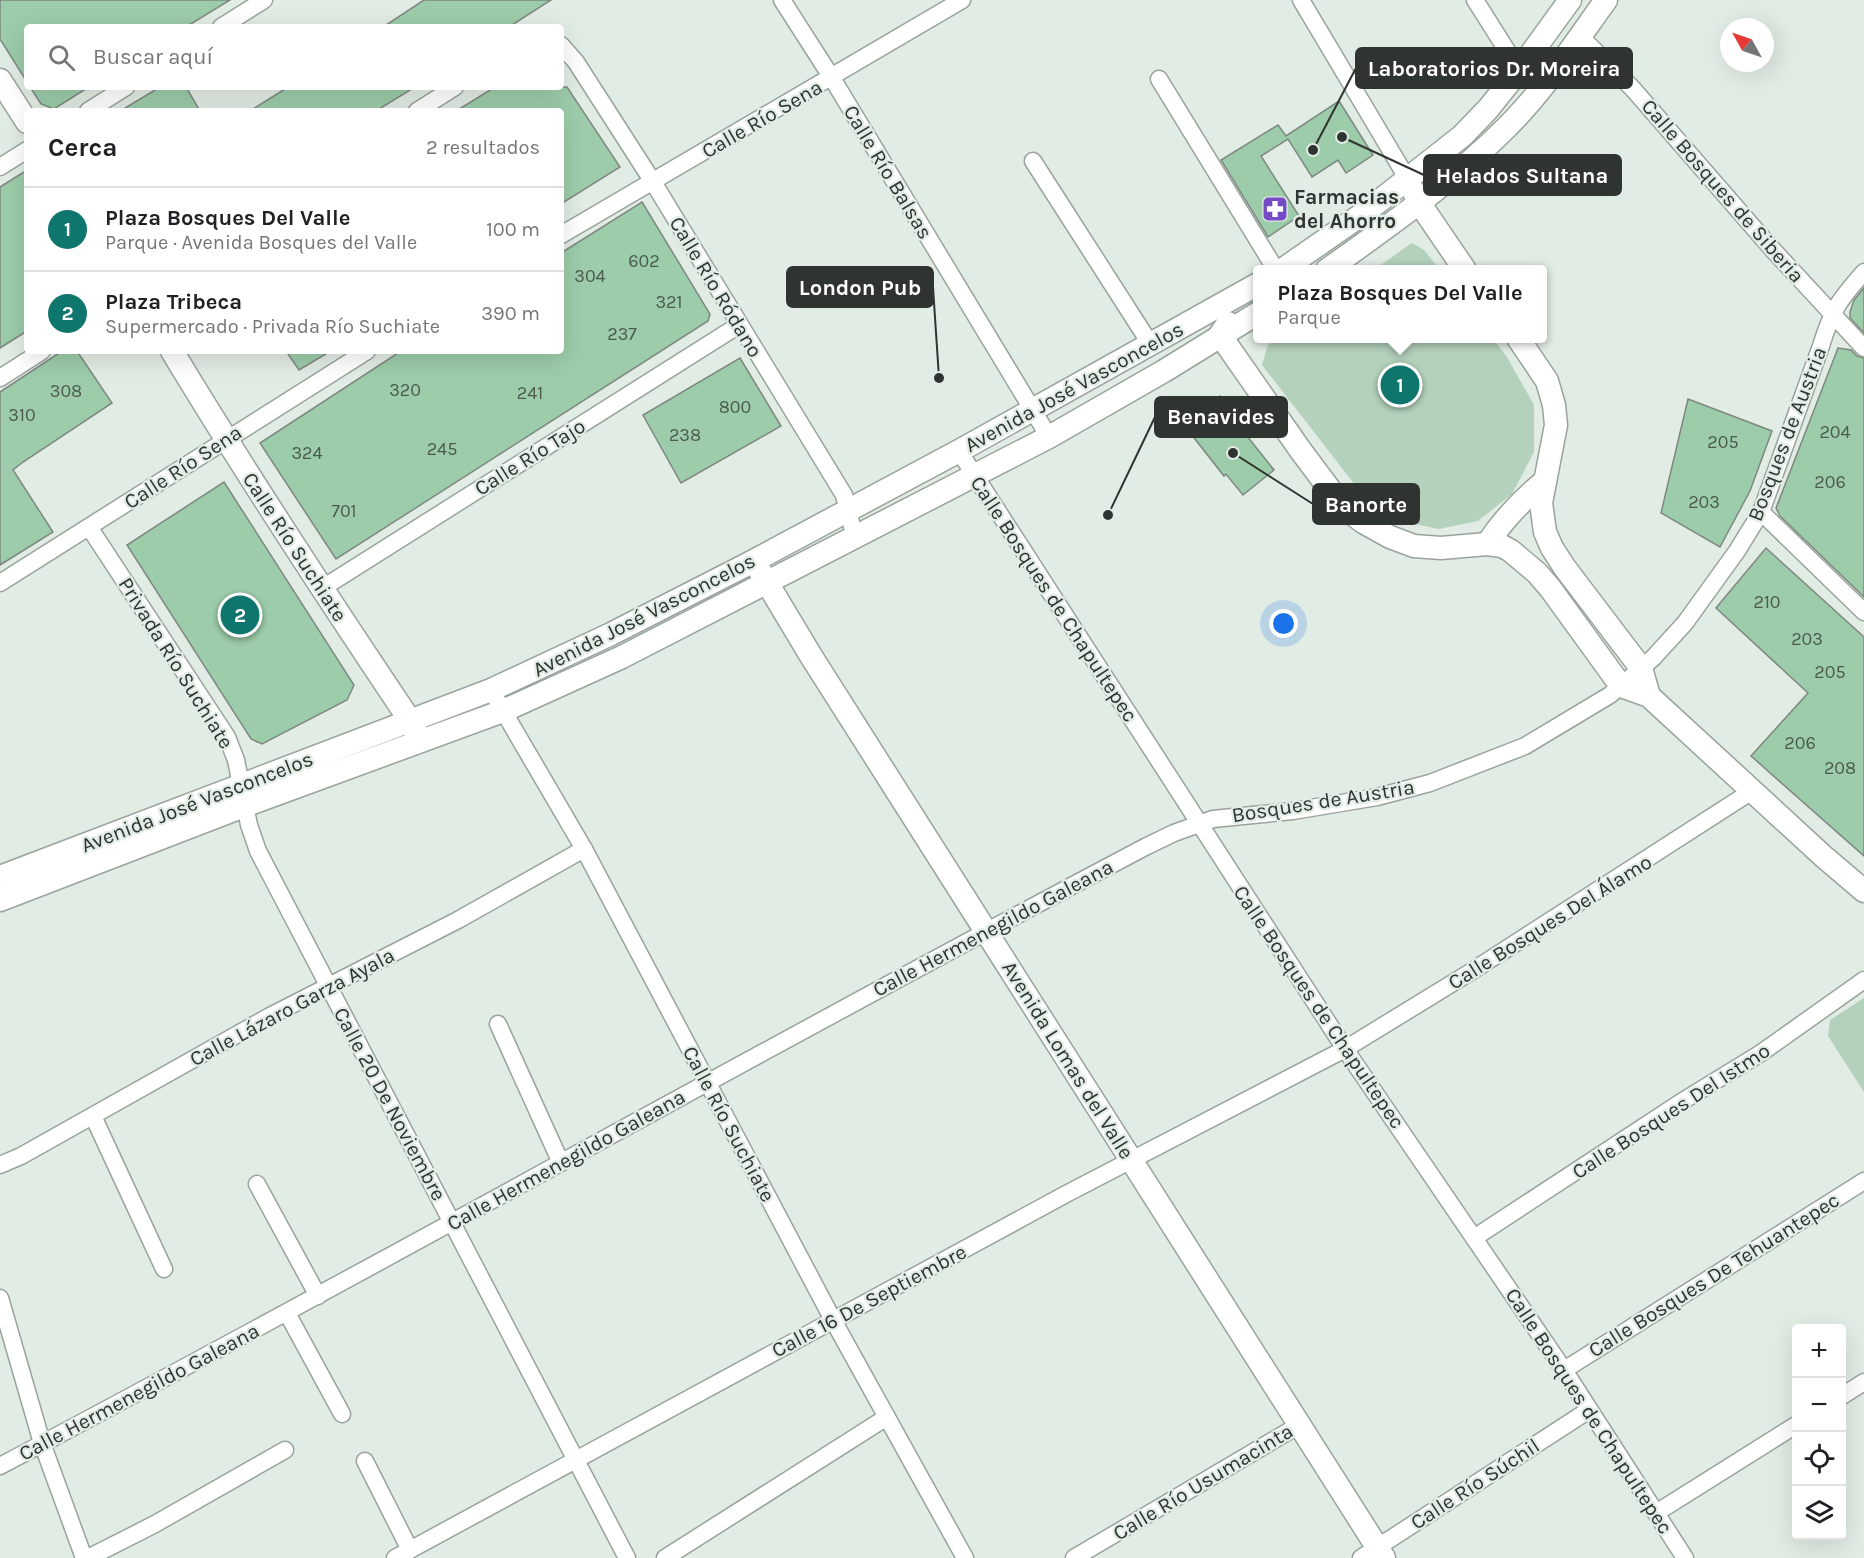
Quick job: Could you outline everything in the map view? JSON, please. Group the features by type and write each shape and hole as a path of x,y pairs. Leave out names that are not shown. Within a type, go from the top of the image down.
{"main road":[{"path":"1289,265 1364,213 1462,135 1488,109 1570,0"},
{"path":"1334,265 1420,204 1508,126 1540,90 1606,0"},
{"path":"0,80 24,117"},
{"path":"1407,178 1420,204 1462,265"},
{"name":"Avenida José Vasconcelos","path":"0,900 244,806 416,731 491,690 611,634 849,511 1034,411 1253,286"},
{"path":"1253,299 1231,319 1220,335 1301,451 1337,499 1349,511 1390,537 1414,546 1441,548 1487,544 1502,546 1537,573 1621,686 1649,696 1864,891"},
{"name":"Avenida José Vasconcelos","path":"0,877 242,784 416,731 503,711 622,657 1049,437 1164,371 1253,315"},
{"path":"1521,343 1546,381 1554,405 1556,425 1541,504 1541,518 1545,532 1552,548 1641,668 1649,696"},
{"name":"Calle Río Suchiate","path":"174,354 321,589 416,731"},
{"path":"1487,544 1495,531 1529,494 1545,481"},
{"name":"Avenida Lomas del Valle","path":"754,560 986,931 1301,1424 1374,1554"}],"street":[{"path":"226,24 264,0"},
{"name":"Calle Río Balsas","path":"782,0 832,78 1049,437"},
{"name":"Calle Río Sena","path":"564,233 962,0"},
{"path":"1301,0 1407,178"},
{"path":"1475,0 1520,69 1540,90"},
{"name":"Calle Bosques de Siberia","path":"1580,36 1633,89 1773,250 1864,348"},
{"name":"Calle Río Ródano","path":"564,49 576,63 653,182 844,495 855,538"},
{"path":"1159,79 1273,265"},
{"path":"93,108 121,90"},
{"path":"422,108 450,90"},
{"path":"0,167 24,152"},
{"path":"1033,161 1151,345"},
{"name":"Bosques de Austria","path":"1198,823 1213,819 1293,811 1377,796 1430,783 1525,746 1621,686 1685,623 1732,559 1761,512 1833,312 1839,301 1864,272"},
{"name":"Calle Río Tajo","path":"321,589 739,325"},
{"path":"0,378 37,354"},
{"name":"Calle Río Sena","path":"0,583 362,354"},
{"name":"Calle Bosques de Chapultepec","path":"960,451 1345,1049 1564,1370 1685,1558"},
{"path":"1761,512 1864,612"},
{"name":"Privada Río Suchiate","path":"89,527 227,737 242,784 244,806"},
{"name":"Calle Río Suchiate","path":"491,690 584,849 833,1320 965,1558"},
{"name":"Calle Bosques Del Álamo","path":"1345,1049 1479,967 1752,791"},
{"name":"Calle 20 De Noviembre","path":"244,806 258,851 627,1558"},
{"name":"Calle Hermenegildo Galeana","path":"0,1466 287,1313 986,931 1147,846 1198,823"},
{"name":"Calle Lázaro Garza Ayala","path":"0,1165 93,1116 270,1016 458,920 584,849"},
{"name":"Calle Bosques Del Istmo","path":"1474,1238 1686,1099 1761,1053 1864,980"},
{"path":"498,1024 561,1163"},
{"name":"Calle 16 De Septiembre","path":"402,1554 1068,1193 1345,1049"},
{"path":"93,1116 164,1269"},
{"name":"Calle Bosques De Tehuantepec","path":"1564,1370 1864,1181"},
{"path":"257,1184 318,1296"},
{"path":"0,1298 42,1443 86,1558 155,1524 285,1450"},
{"path":"287,1313 342,1414"},
{"path":"1846,1393 1864,1382"},
{"name":"Calle Río Súchil","path":"1374,1554 1589,1410"},
{"path":"665,1558 887,1417"},
{"name":"Calle Río Usumacinta","path":"1074,1558 1301,1424"},
{"path":"1656,1513 1792,1428"},
{"path":"365,1461 402,1554"}],"green space":[{"path":"1412,243 1424,250 1436,265 1381,265"},
{"path":"1271,343 1496,343 1507,357 1534,405 1534,452 1512,494 1478,521 1439,529 1400,521 1369,503 1262,365 1268,345"},
{"path":"1864,998 1864,1092 1828,1036 1830,1020"}],"building":[{"path":"0,0 230,0 191,24 24,24 24,77 0,39"},
{"path":"424,0 551,0 514,24 388,24"},
{"path":"564,87 567,87 620,167 564,202 564,108 461,108 490,90 564,90"},
{"path":"32,90 84,90 56,108 41,104"},
{"path":"155,90 188,90 198,108 125,108"},
{"path":"283,90 410,90 381,108 255,108"},
{"path":"1339,101 1373,155 1346,173 1338,160 1312,177 1288,139 1261,156 1299,216 1268,237 1221,160 1278,125 1286,136"},
{"path":"24,172 24,333 0,348 0,187"},
{"path":"642,202 710,314 708,321 336,559 260,443 396,354 564,354 564,251"},
{"path":"1864,288 1864,333 1850,318 1850,312 1854,300"},
{"path":"1838,348 1851,350 1857,356 1864,358 1864,597 1780,516 1776,508"},
{"path":"57,354 79,354 112,403 13,470 53,532 0,565 0,392"},
{"path":"288,354 326,354 299,370"},
{"path":"740,358 781,426 681,483 643,415"},
{"path":"1220,396 1250,434 1247,436 1274,470 1243,495 1226,474 1224,476 1184,425"},
{"path":"1688,399 1772,431 1750,491 1720,547 1661,513"},
{"path":"224,482 354,685 347,700 262,744 251,739 127,545"},
{"path":"1766,548 1864,637 1864,856 1751,756 1808,693 1716,608"}],"place":[{"name":"Helados Sultana","path":"1342,137"},
{"name":"Laboratorios Dr. Moreira","path":"1313,150"},
{"name":"Farmacias del Ahorro","path":"1275,209"},
{"name":"London Pub","path":"939,378"},
{"name":"Plaza Bosques Del Valle","path":"1400,385"},
{"name":"Banorte","path":"1233,453"},
{"name":"Benavides","path":"1108,515"},
{"name":"Plaza Tribeca","path":"240,615"}]}
